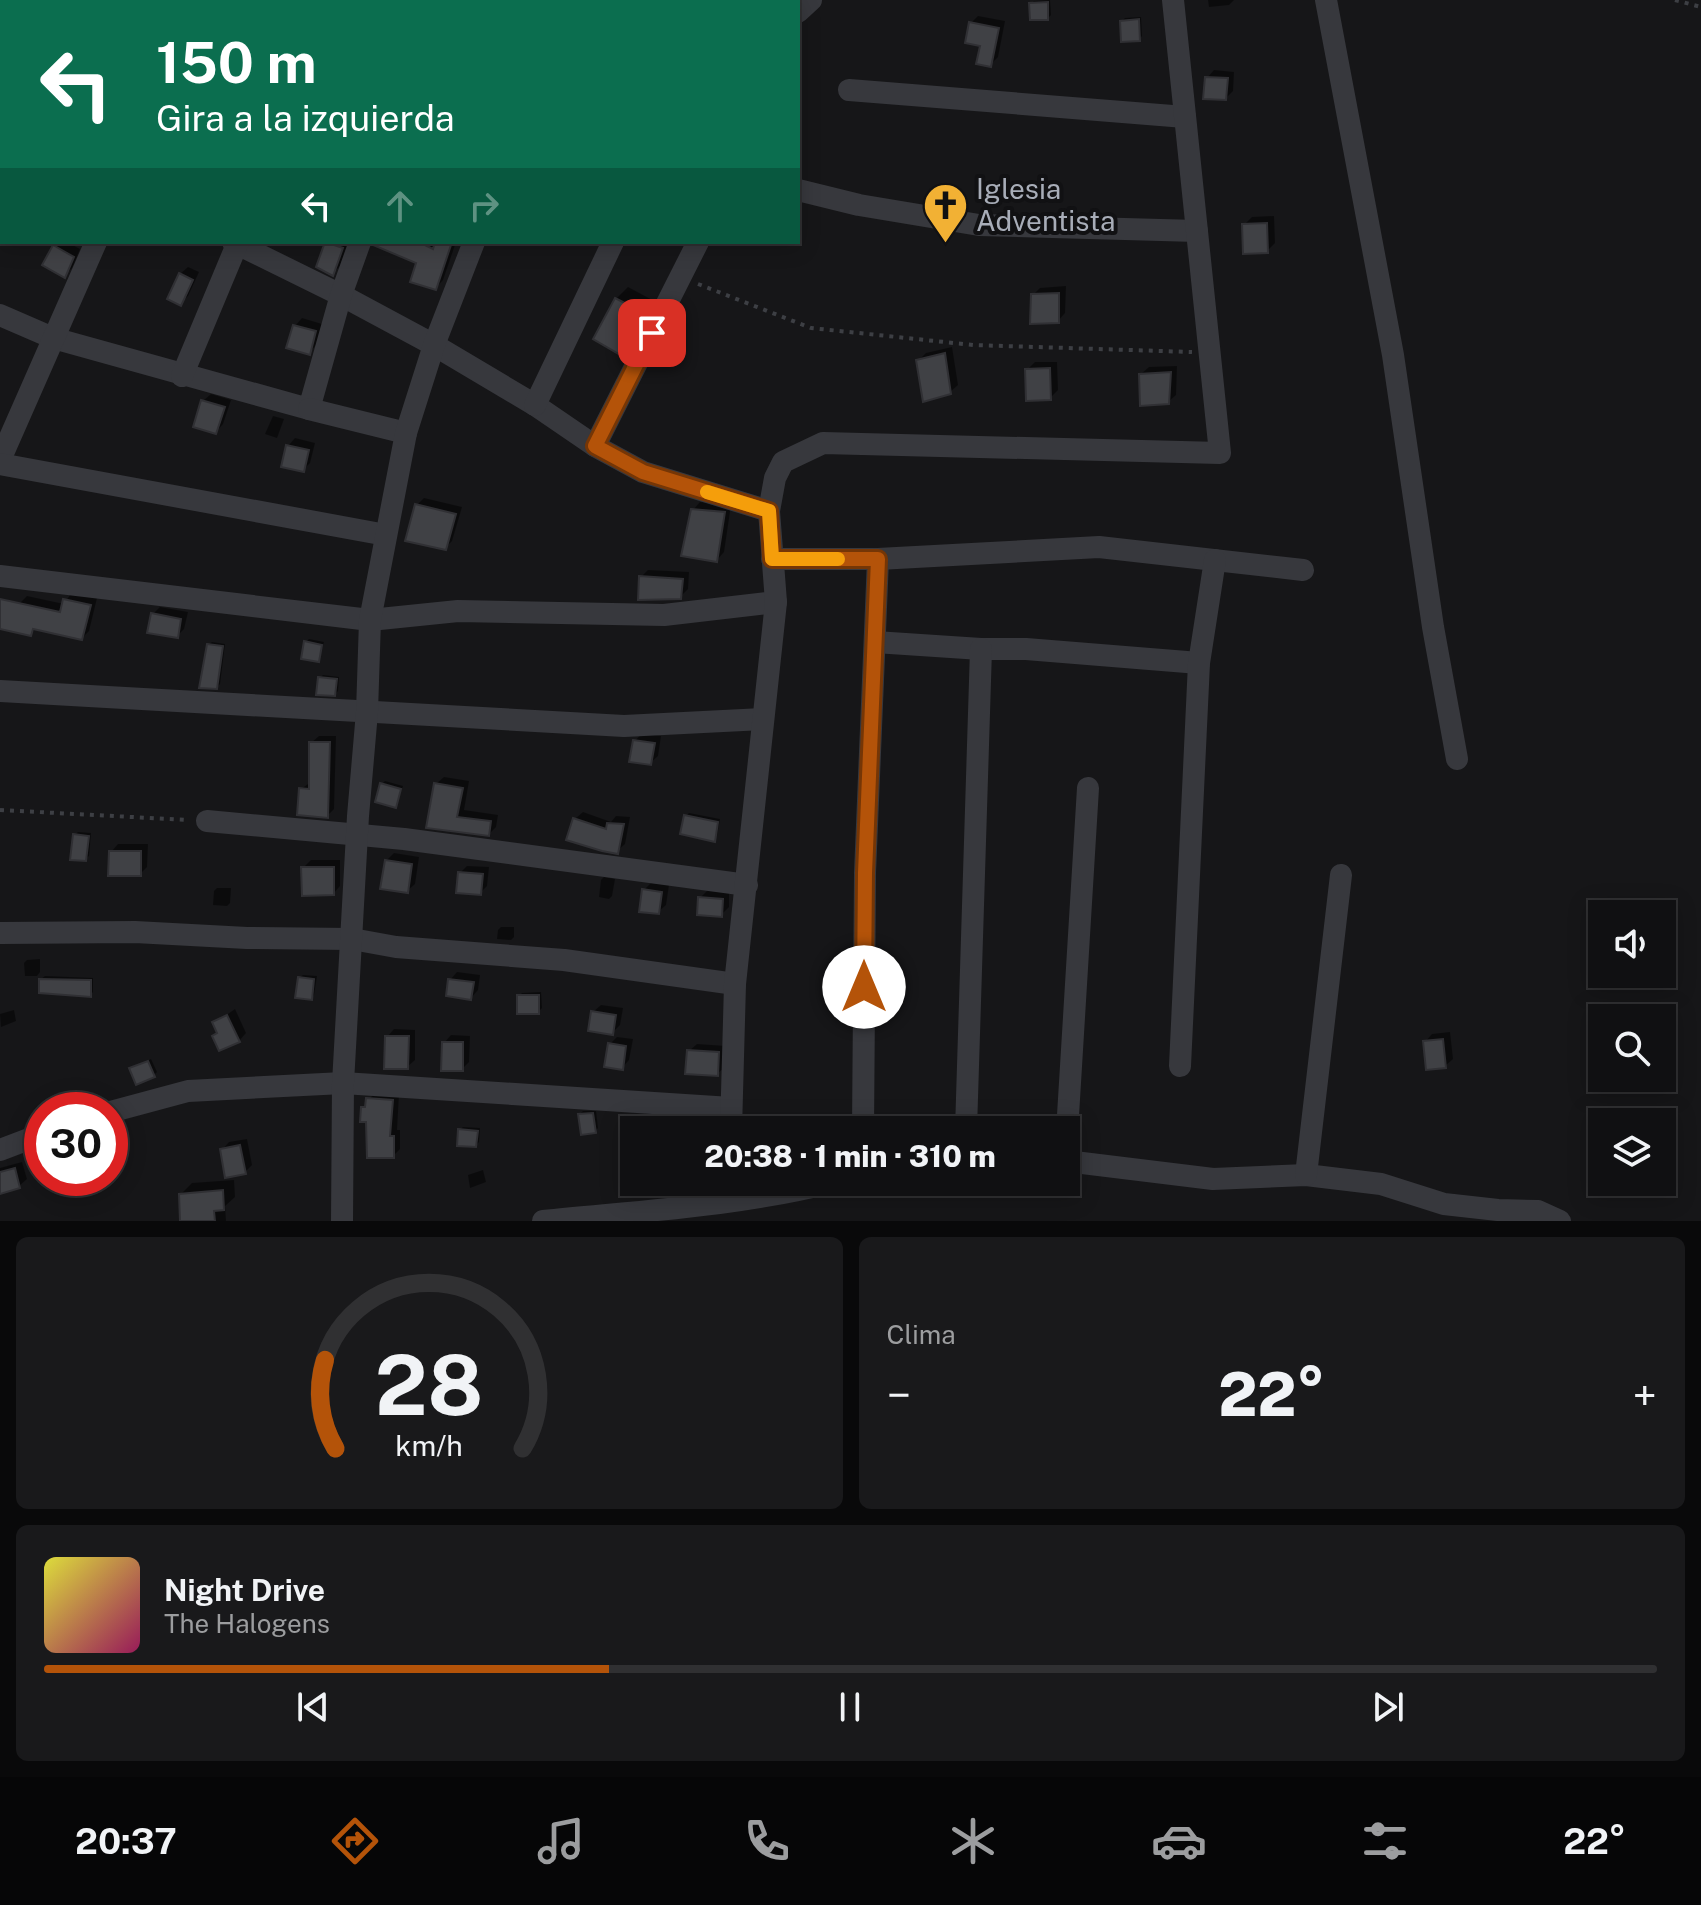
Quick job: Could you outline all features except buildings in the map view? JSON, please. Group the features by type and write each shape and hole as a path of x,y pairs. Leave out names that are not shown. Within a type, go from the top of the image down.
{"street":[{"path":"731,1116 735,984 776,602 769,511 775,478 783,462 823,443 1220,453 1173,0"},
{"path":"1326,0 1393,355 1433,627 1457,759"},
{"path":"849,90 1185,117"},
{"path":"800,190 859,205 979,225 1197,231"},
{"path":"95,244 0,462 386,535"},
{"path":"182,376 236,244"},
{"path":"238,244 434,345 535,405 595,446 643,472 769,511"},
{"path":"309,409 341,295 359,244"},
{"path":"342,1221 343,1083 370,620 406,433 434,345 473,244"},
{"path":"535,405 612,244"},
{"path":"595,446 697,244"},
{"path":"0,315 53,338 182,376 406,433"},
{"path":"772,559 878,559 1099,547 1303,570"},
{"path":"863,1116 865,873 878,559"},
{"path":"1180,1066 1199,663 1215,560"},
{"path":"0,576 370,620 458,611 664,615 776,602"},
{"path":"875,642 1026,649 1199,663"},
{"path":"966,1116 981,649"},
{"path":"0,691 624,726 763,719"},
{"path":"1068,1116 1088,788"},
{"path":"207,821 404,839 747,885"},
{"path":"1306,1175 1341,875"},
{"path":"0,933 135,932 352,939 396,947 564,960 735,984"},
{"path":"128,1107 188,1091 343,1083 699,1116"},
{"path":"0,1150 24,1141"},
{"path":"1080,1163 1213,1179 1306,1175 1381,1184 1444,1204 1538,1211 1560,1221"},
{"path":"543,1221 703,1196"}],"path":[{"path":"1675,0 1701,7"},
{"path":"681,277 811,328 973,345 1210,352"},
{"path":"0,810 207,821"}],"slow traffic":[{"path":"707,492 769,511 772,559 838,559"}],"place":[{"name":"Iglesia Adventista","path":"945,244"}],"route":[{"path":"652,333 595,446 643,472 769,511 772,559 878,559 865,873 864,987"}]}
